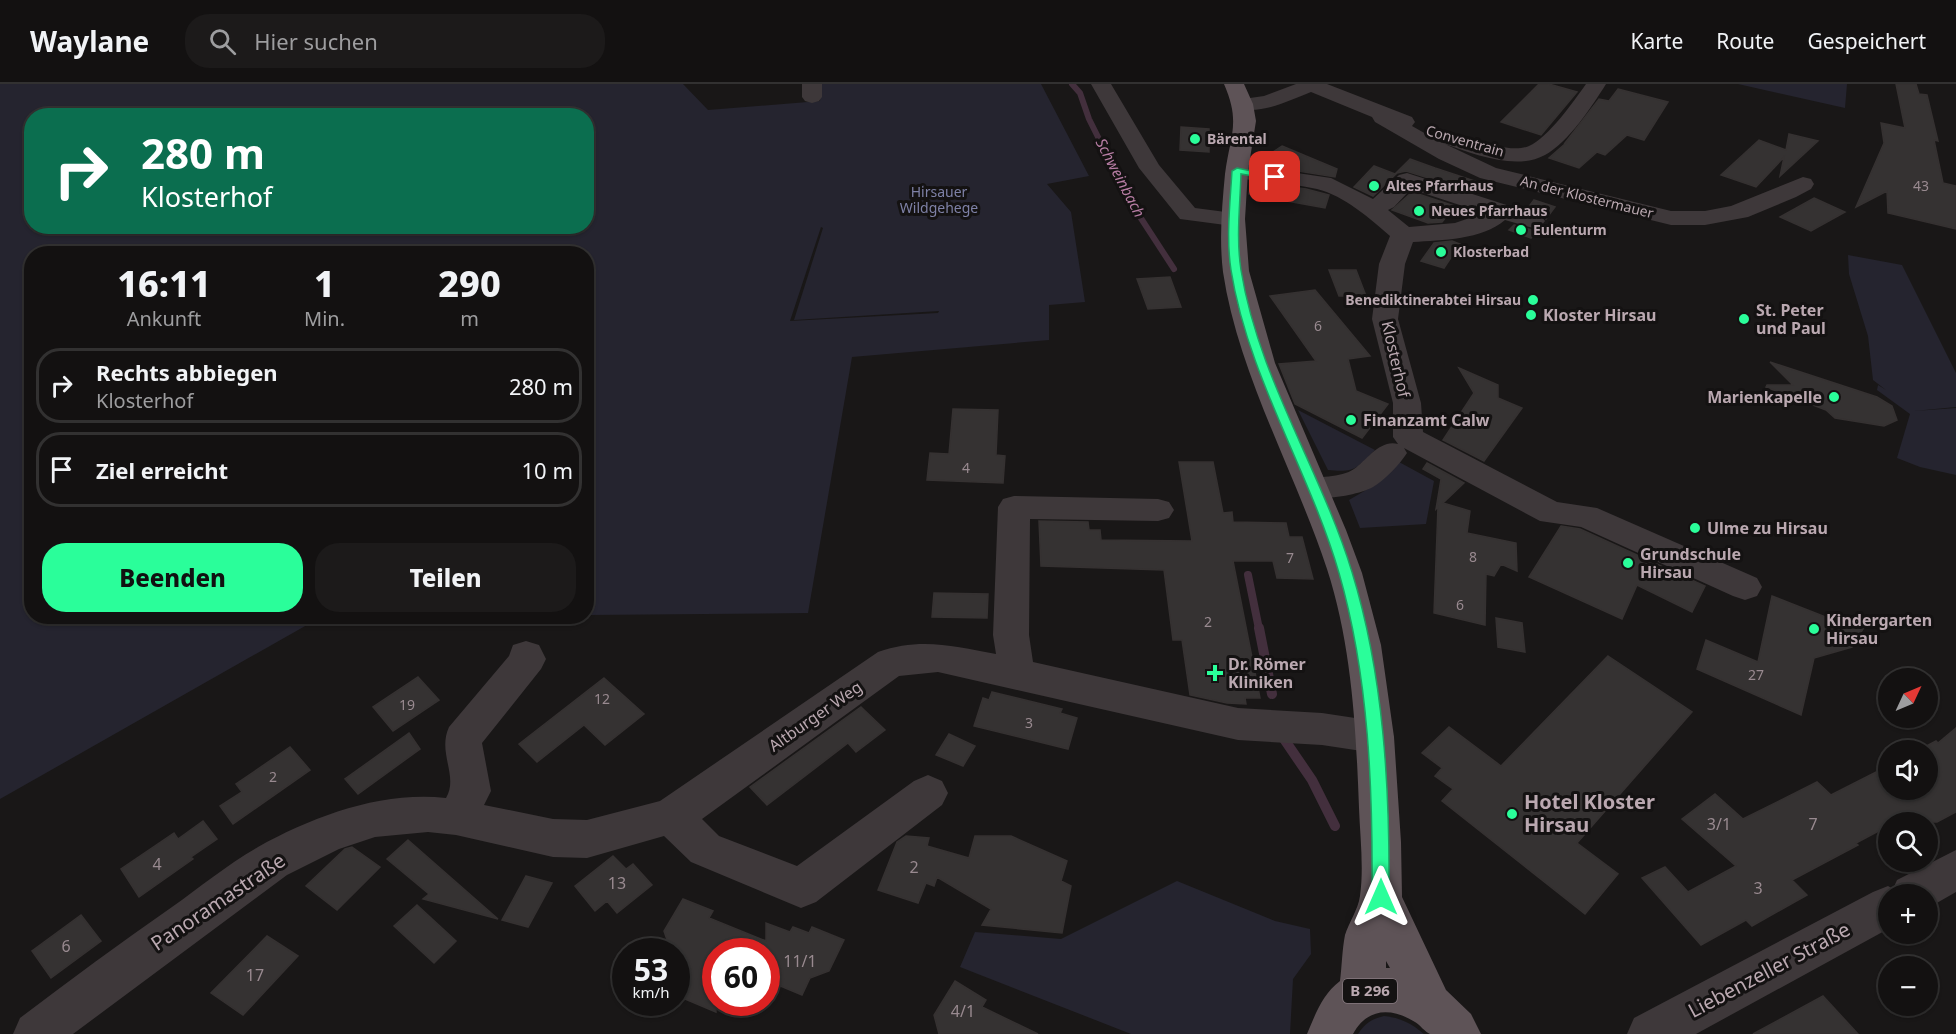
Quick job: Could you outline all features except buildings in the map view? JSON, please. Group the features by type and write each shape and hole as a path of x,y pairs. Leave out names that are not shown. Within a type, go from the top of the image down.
{"main road":[{"name":"B 296","path":"1238,94 1245,121 1237,171 1233,219 1236,271 1261,363 1346,573 1363,645 1375,737 1381,843 1381,897 1368,935 1361,993"},
{"name":"B 296","path":"1381,897 1398,938 1444,1019"},
{"name":"B 296","path":"1330,1034 1336,1016 1347,1002 1361,993 1377,990 1394,990 1412,995 1444,1019"}],"street":[{"path":"1101,84 1150,168 1188,214 1233,219"},
{"path":"1238,94 1267,102 1312,85"},
{"name":"Conventrain","path":"1312,85 1458,142 1508,154 1537,151 1557,132 1590,85"},
{"name":"An der Klostermauer","path":"1384,115 1382,117 1459,162 1488,173 1671,218 1693,221 1716,219 1789,192 1803,184"},
{"path":"1237,171 1323,183 1349,194 1372,208 1403,235 1473,226 1495,217 1501,211"},
{"path":"1372,208 1386,202 1407,180 1533,221"},
{"name":"Klosterhof","path":"1401,443 1407,404 1385,319 1392,264 1403,235"},
{"path":"1313,488 1362,479 1401,443 1551,513 1586,516 1745,587"},
{"path":"1017,673 1011,635 1014,507 1158,510"},
{"path":"456,817 471,791 462,740 528,659 526,655"},
{"name":"Altburger Weg","path":"456,817 553,838 587,839 627,830 671,816 891,662 938,657 1238,724 1322,729 1375,737"},
{"path":"671,816 705,849 801,888 928,794"},
{"name":"Panoramastraße","path":"36,1034 124,967 272,861 330,833 375,819 429,814 456,817"},
{"path":"1930,884 1956,870"},
{"name":"Liebenzeller Straße","path":"1650,1034 1878,912"}],"green space":[{"name":"Hirsauer Wildgehege","path":"0,84 683,84 708,110 820,101 821,84 1041,84 1089,176 1047,184 1071,212 1085,302 1049,305 1049,340 852,357 808,613 594,615 594,246 24,246 24,624 309,624 0,799","holes":["821,227 823,228 794,320 939,311 938,313 790,321"]},
{"path":"1738,84 1847,84 1845,108"},
{"path":"1848,255 1902,265 1956,373 1956,407 1914,411 1956,408 1956,475 1920,467 1897,458 1910,414 1877,390 1878,385 1886,390 1873,380 1868,336 1849,274"},
{"path":"1298,410 1375,450 1355,468 1344,471 1328,470"},
{"path":"1399,462 1434,481 1426,524 1360,528 1349,500 1378,483"},
{"path":"1177,881 1275,921 1310,929 1311,954 1293,979 1290,1034 1131,1034 960,967 975,932 1061,939"},
{"path":"1384,1016 1405,1022 1424,1034 1358,1034 1369,1022"}],"waterway":[{"name":"Schweinbach","path":"1072,84 1080,93 1089,119 1131,203 1174,269"},
{"name":"Schweinbach","path":"1248,575 1259,629"},
{"name":"Schweinbach","path":"1259,628 1272,694"},
{"name":"Schweinbach","path":"1284,739 1312,780 1335,826"}],"place":[{"name":"Bärental","path":"1195,139"},
{"name":"Altes Pfarrhaus","path":"1374,186"},
{"name":"Neues Pfarrhaus","path":"1419,211"},
{"name":"Eulenturm","path":"1521,230"},
{"name":"Klosterbad","path":"1441,252"},
{"name":"Benediktinerabtei Hirsau","path":"1533,300"},
{"name":"Kloster Hirsau","path":"1531,315"},
{"name":"St. Peter und Paul","path":"1744,319"},
{"name":"Marienkapelle","path":"1834,397"},
{"name":"Finanzamt Calw","path":"1351,420"},
{"name":"Ulme zu Hirsau","path":"1695,528"},
{"name":"Grundschule Hirsau","path":"1628,563"},
{"name":"Kindergarten Hirsau","path":"1814,629"},
{"name":"Dr. Römer Kliniken","path":"1215,673"},
{"name":"Hotel Kloster Hirsau","path":"1512,814"}],"route":[{"path":"1275,177 1237,171 1233,219 1236,271 1261,363 1346,573 1363,645 1375,737 1381,843 1381,897"}]}
